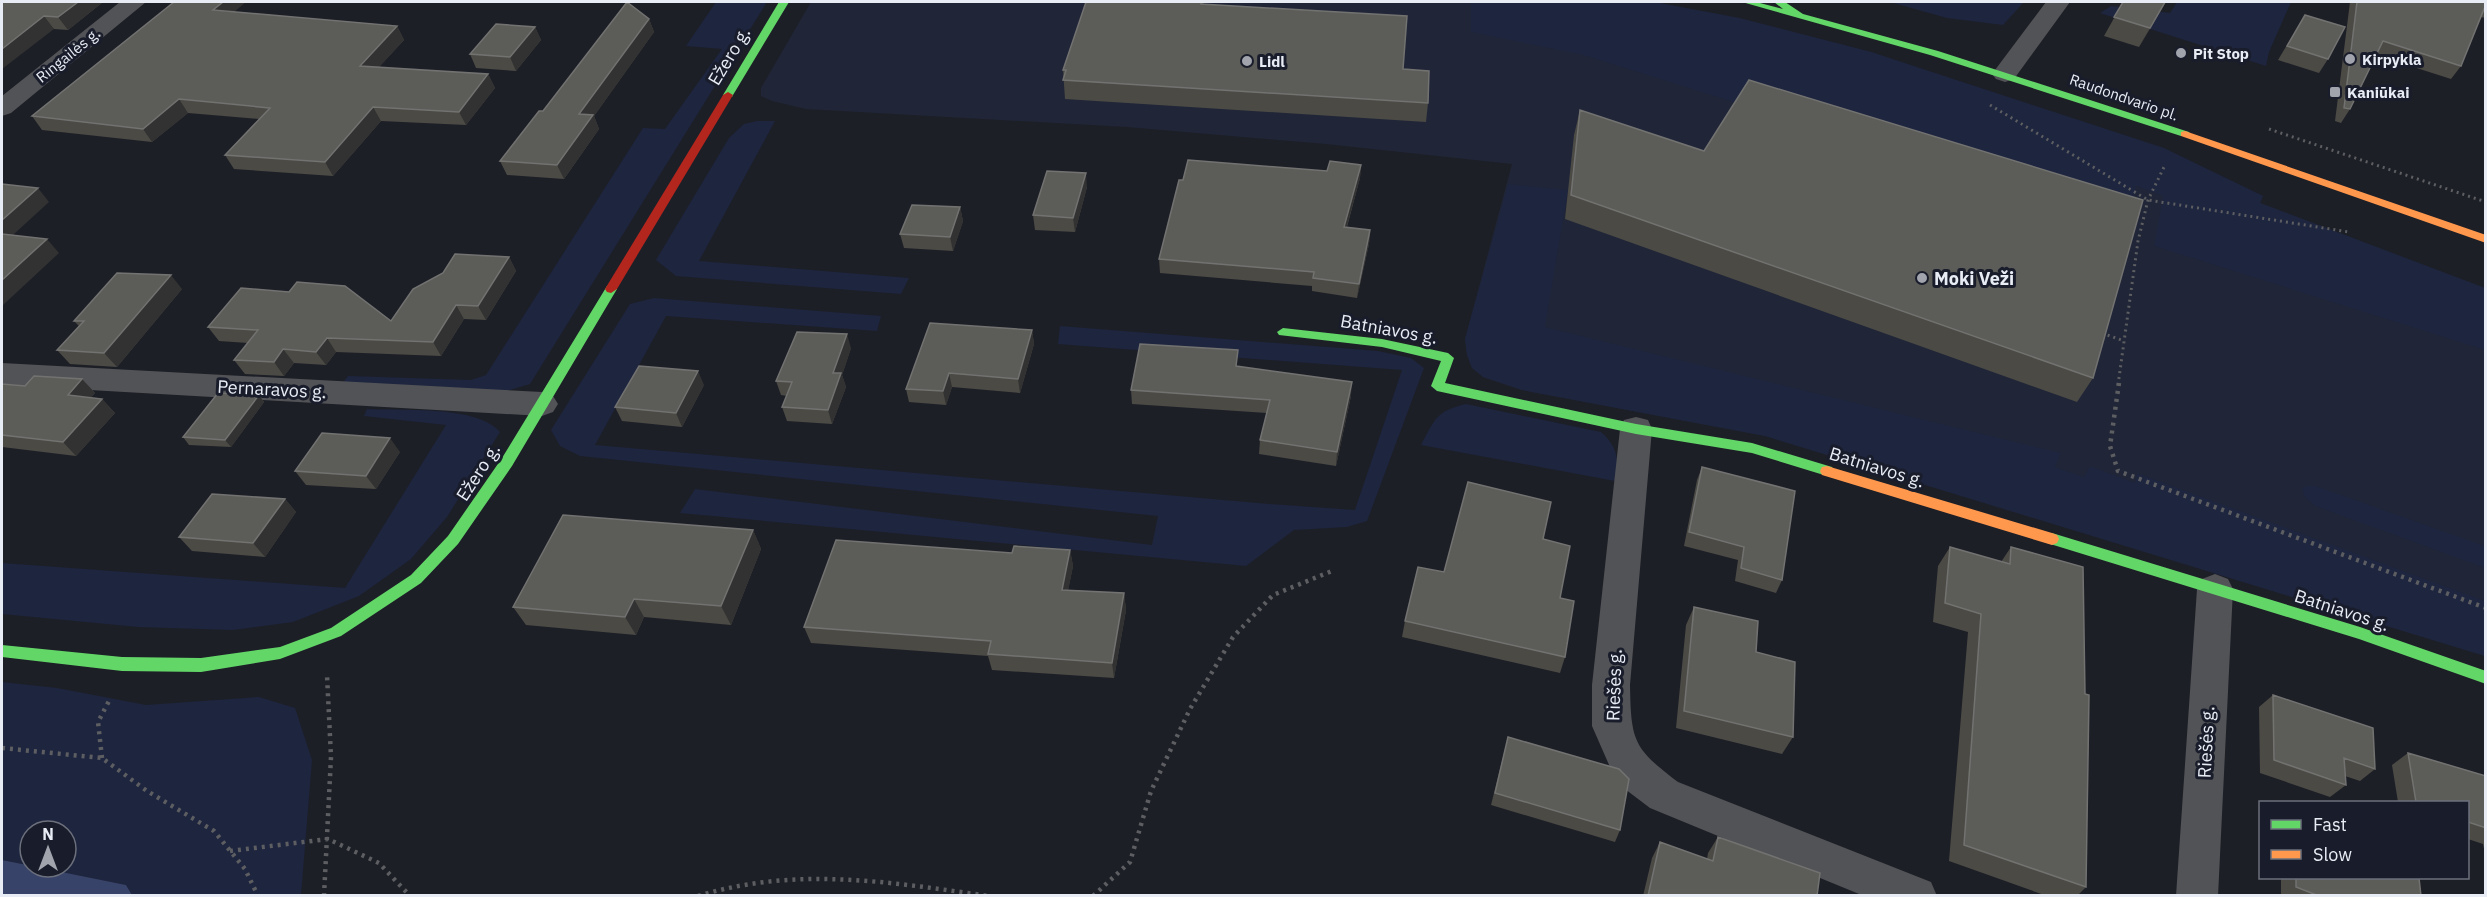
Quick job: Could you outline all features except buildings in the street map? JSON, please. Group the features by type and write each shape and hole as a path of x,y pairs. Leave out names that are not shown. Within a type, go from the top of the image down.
{"street":[{"name":"Ringailės g.","path":"2,108 134,2"},
{"name":"Ežero g.","path":"2,651 128,666 204,667 267,657 322,639 392,596 431,566 464,526 542,404 784,2"},
{"name":"Raudondvario pl.","path":"1747,2 2005,74 2486,239"},
{"path":"1779,2 1799,15"},
{"path":"2005,74 2058,2"},
{"name":"Batniavos g.","path":"1283,332 1382,343 1448,358 1437,386 1636,429 1752,448 2360,633 2486,678"},
{"name":"Pernaravos g.","path":"2,374 542,404"},
{"name":"Riešės g.","path":"1636,429 1611,685 1611,726 1631,770 1664,795 1916,896"},
{"name":"Riešės g.","path":"2197,896 2215,589"}],"path":[{"path":"1990,105 2148,200 2349,232"},
{"path":"2165,165 2148,200 2138,241 2110,446 2118,471 2486,608"},
{"path":"2097,332 2124,340"},
{"path":"1093,896 1130,862 1151,791 1190,709 1233,637 1273,595 1332,571"},
{"path":"322,639 329,697 328,839 324,896"},
{"path":"102,758 98,722 128,666"},
{"path":"2,748 102,758 147,791 214,831 245,869 258,896"},
{"path":"230,851 328,839 379,863 410,896"},
{"path":"698,896 749,882 808,877 918,886 988,896"}],"shaded area":[{"path":"716,2 767,2 530,384 496,394 341,385 348,376 471,380 486,375 643,128 665,129 722,49 686,46"},
{"path":"811,2 1654,2 1739,18 1871,52 2164,149 2263,196 2260,203 2485,288 2485,656 1765,436 1522,390 1483,377 1472,368 1467,355 1465,339 1512,164 1326,144 1127,127 806,109 761,96 761,88"},
{"path":"1471,2 1654,2 1739,18 1871,52 2164,148 2263,196 2260,203 2485,288 2485,350 2154,246 2163,196 2136,186 2128,225 1583,55 1471,32"},
{"path":"1890,2 2024,2 2003,25 1947,18"},
{"path":"2177,2 2291,2 2269,52 2266,66 2100,13 2111,6 2170,13"},
{"path":"775,121 699,261 909,278 901,294 676,276 656,260 729,138 744,124"},
{"path":"1508,184 1568,190 1545,327 2061,453 2055,467 2084,477 2090,466 2135,483 2137,473 2485,601 2485,656 1765,436 1522,390 1483,377 1472,368 1467,355 1465,339"},
{"path":"654,298 881,316 877,331 666,316 595,445 1355,510 1402,370 1058,344 1060,326 1378,351 1411,358 1424,368 1367,521 1347,527 1294,530 1246,566 680,513 695,489 1152,545 1158,516 580,456 560,446 551,430 630,304"},
{"path":"1466,404 1601,432 1611,443 1616,454 1615,481 1421,445 1442,413"},
{"path":"367,409 457,413 489,423 500,432 447,517 411,559 359,596 293,622 233,630 138,627 2,614 2,563 345,588 446,425 364,416"},
{"path":"2306,486 2316,486 2485,546 2485,568 2315,506 2304,496 2302,489"},
{"path":"2,682 57,688 146,705 259,697 295,708 312,760 301,895 132,895 126,885 78,876 78,819 18,819 18,863 2,860"},
{"path":"2,860 18,863 18,879 78,879 78,875 126,885 132,895 2,895"}],"traffic: fast":[{"path":"728,95 784,2"},
{"path":"1747,2 1934,53 2185,134"},
{"path":"1779,2 1799,15"},
{"path":"2,651 122,664 201,665 280,653 336,632 416,579 453,540 507,462 611,289"},
{"path":"1283,332 1382,343 1448,358 1437,386 1636,429 1752,448 1827,471"},
{"path":"2052,539 2360,633 2486,678"}],"traffic: slow":[{"path":"2185,134 2486,239"},
{"path":"1827,471 2052,539"}],"traffic: jam":[{"path":"611,289 728,95"}],"place":[{"name":"Pit Stop","path":"2181,53"},
{"name":"Kirpykla","path":"2350,59"},
{"name":"Lidl","path":"1247,61"},
{"name":"Kaniūkai","path":"2335,92"},
{"name":"Moki Veži","path":"1922,278"}]}
